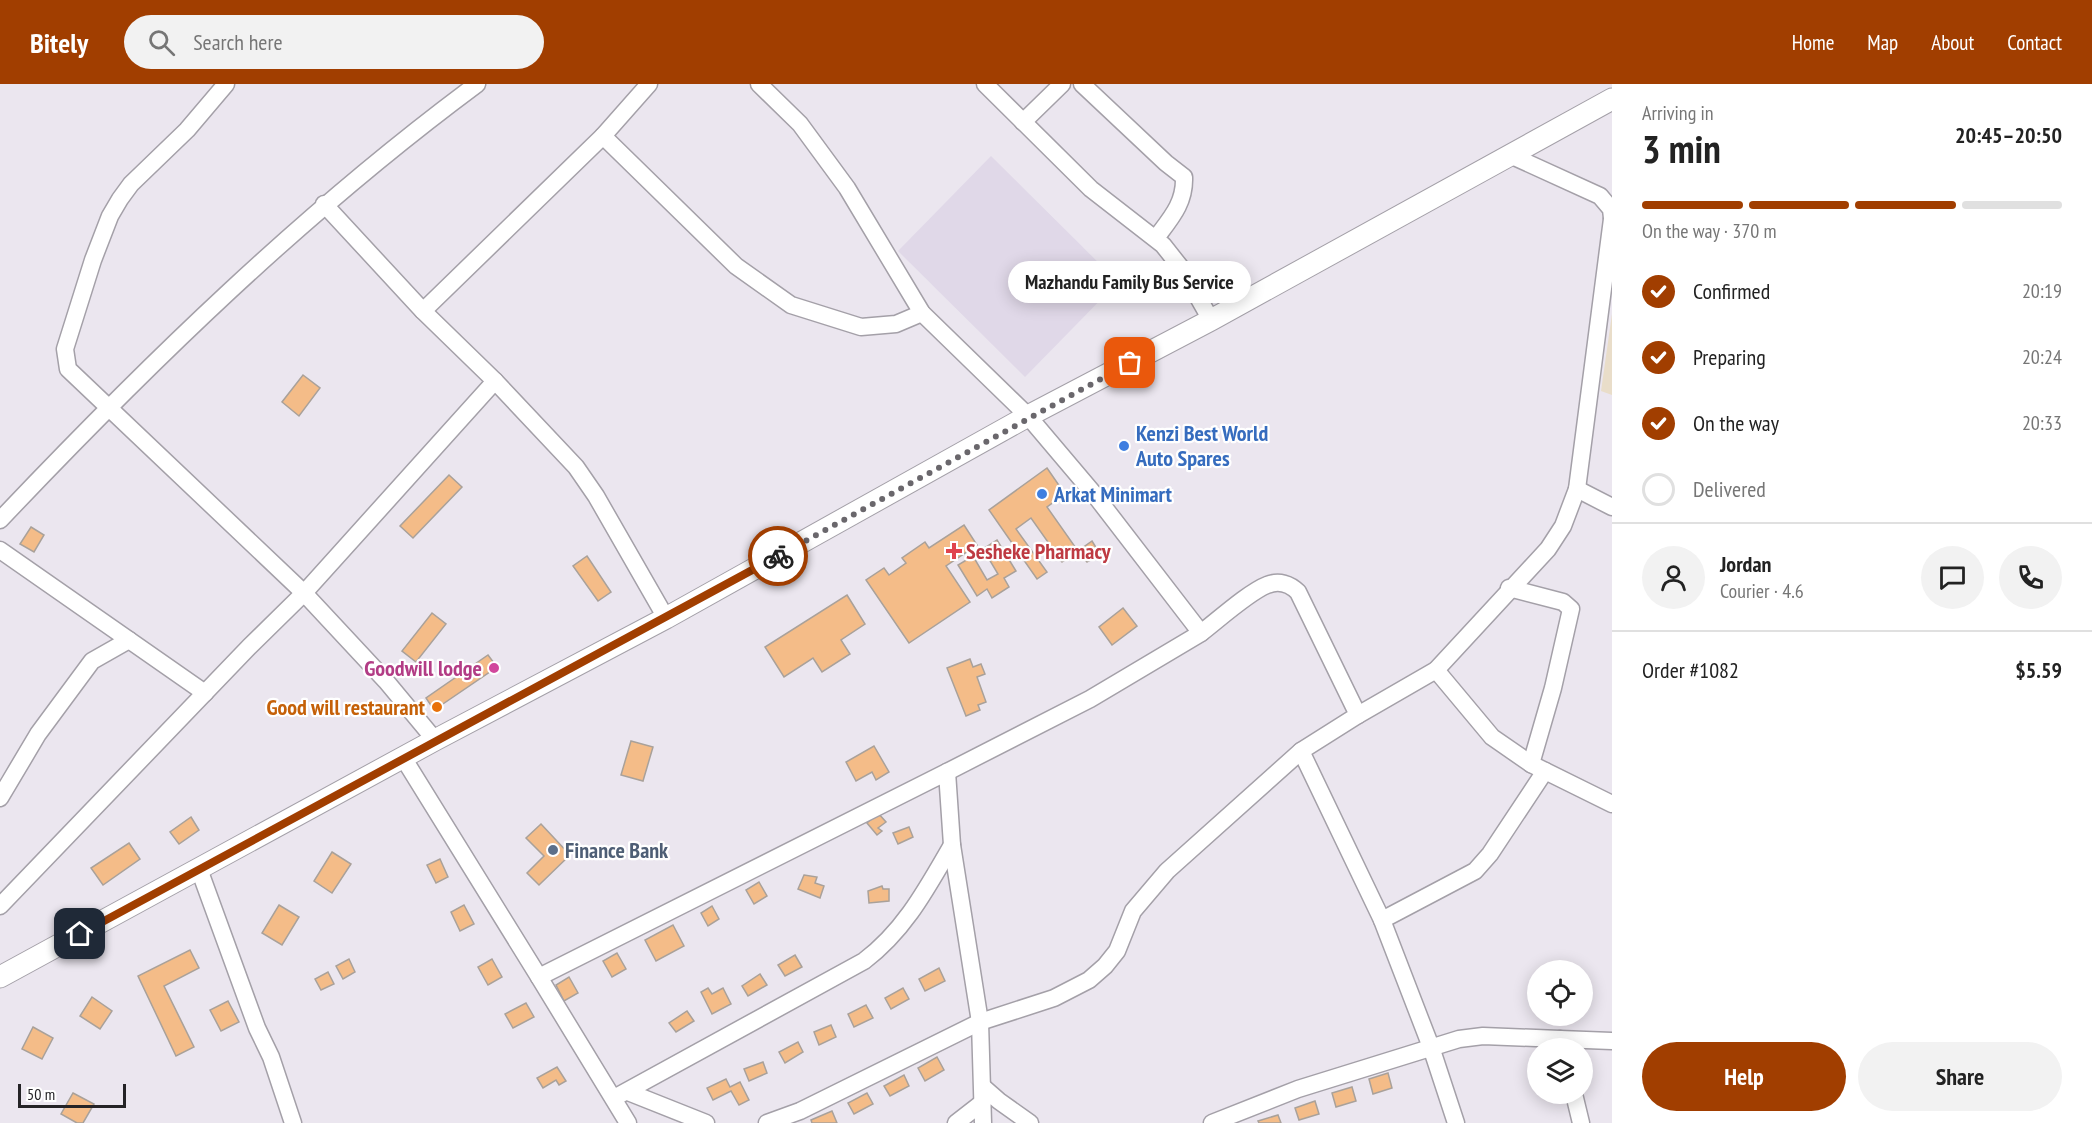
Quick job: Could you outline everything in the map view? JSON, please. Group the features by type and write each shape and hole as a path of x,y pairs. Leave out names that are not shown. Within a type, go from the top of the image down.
{"main road":[{"path":"0,977 404,759 435,740 666,618 1029,416 1211,320 1612,99"}],"street":[{"path":"226,84 187,130 131,184 110,216 93,260 65,350 65,359 72,375 108,406 304,593 386,681 435,740"},
{"path":"0,520 108,406 324,204 410,134 477,84"},
{"path":"423,311 603,136 649,84"},
{"path":"759,84 800,124 847,188 922,313 1029,416 1094,494 1201,633"},
{"path":"985,84 1098,196 1156,238 1182,269 1211,320"},
{"path":"1023,123 1062,84"},
{"path":"1082,84 1166,164 1184,177 1185,194 1156,238"},
{"path":"603,136 736,266 791,306 861,327 896,324 922,313"},
{"path":"767,1123 800,1111 980,1022 1068,992 1106,966 1123,941 1133,911 1167,871 1301,751 1436,670 1557,538 1576,489 1612,219 1611,209 1600,196 1509,155"},
{"path":"324,204 423,311 495,381 576,467 596,496 666,618"},
{"path":"0,906 304,593 495,381"},
{"path":"1576,489 1612,507"},
{"path":"0,550 205,693"},
{"path":"539,977 1090,699 1201,633 1266,585 1276,583 1292,586 1358,715"},
{"path":"1382,920 1475,871 1490,854 1538,768 1571,609 1567,603 1509,588"},
{"path":"0,798 38,734 92,661 129,640"},
{"path":"1436,670 1492,737 1538,768 1612,804"},
{"path":"1301,751 1382,920 1431,1047 1456,1123"},
{"path":"404,759 539,977 621,1095 628,1123"},
{"path":"947,772 952,845 980,1022 982,1123"},
{"path":"621,1095 871,956 916,907 952,845"},
{"path":"199,869 290,1120"},
{"path":"1212,1123 1298,1089 1459,1039 1483,1036 1527,1041"},
{"path":"1593,1042 1612,1041"},
{"path":"956,1123 983,1094"},
{"path":"983,1094 999,1101 1030,1123"},
{"path":"621,1095 706,1123"},
{"path":"1576,1104 1581,1123"}],"shaded area":[{"path":"991,156 1118,282 1025,377 898,251"},
{"path":"1612,314 1612,395 1601,391"}],"building":[{"path":"303,375 320,388 299,416 282,402"},
{"path":"1047,468 1065,494 1047,507 1078,551 1062,562 1031,518 1016,529 1047,572 1037,579 989,510"},
{"path":"449,475 462,487 413,538 400,526"},
{"path":"964,525 977,545 946,566 970,602 909,643 866,580 884,568 889,575 906,563 902,558 925,542 929,548"},
{"path":"31,527 44,535 34,552 20,544"},
{"path":"997,540 1016,571 1004,578 1009,587 992,598 987,589 977,596 958,565 973,556 987,580 998,574 983,549"},
{"path":"1092,541 1100,554 1087,562 1078,551"},
{"path":"587,556 611,592 598,601 573,566"},
{"path":"847,595 865,624 841,640 850,654 822,672 813,658 784,677 765,647"},
{"path":"1123,608 1137,626 1112,645 1099,627"},
{"path":"432,613 446,624 416,662 402,651"},
{"path":"488,655 497,667 434,710 426,698"},
{"path":"970,659 973,667 981,664 985,674 977,677 986,702 978,705 980,710 966,716 947,668"},
{"path":"631,741 653,747 643,781 621,775"},
{"path":"874,746 889,772 876,780 872,772 856,781 846,762"},
{"path":"878,813 886,822 878,828 882,831 877,835 867,823"},
{"path":"191,817 199,830 179,844 170,832"},
{"path":"541,824 570,855 539,885 527,873 544,856 526,838"},
{"path":"909,827 913,837 898,844 893,833"},
{"path":"129,843 140,859 103,885 91,868"},
{"path":"332,852 351,864 332,893 314,881"},
{"path":"440,859 448,877 436,883 427,865"},
{"path":"804,875 817,877 815,883 824,886 820,898 798,889"},
{"path":"759,882 767,896 754,904 746,890"},
{"path":"882,886 883,889 889,889 889,901 869,903 868,891"},
{"path":"279,905 299,917 282,945 262,933"},
{"path":"464,905 474,924 460,931 451,912"},
{"path":"712,906 719,919 708,926 701,913"},
{"path":"673,925 684,946 656,961 645,940"},
{"path":"190,950 199,968 164,986 194,1047 176,1056 138,976"},
{"path":"617,953 626,969 612,977 603,961"},
{"path":"795,955 802,967 785,976 778,965"},
{"path":"349,959 355,972 343,979 336,966"},
{"path":"492,959 502,977 488,985 478,967"},
{"path":"939,968 945,981 925,991 919,979"},
{"path":"328,972 334,984 321,990 315,979"},
{"path":"760,974 767,985 748,996 742,986"},
{"path":"569,977 578,993 564,1001 556,985"},
{"path":"708,988 712,994 723,988 731,1004 712,1014 701,992"},
{"path":"903,988 909,999 891,1009 885,998"},
{"path":"92,997 112,1011 100,1029 80,1016"},
{"path":"228,1001 239,1022 221,1031 210,1010"},
{"path":"526,1003 534,1017 513,1028 505,1014"},
{"path":"866,1005 873,1018 854,1027 848,1014"},
{"path":"687,1011 694,1021 676,1032 669,1023"},
{"path":"831,1025 836,1037 819,1045 814,1032"},
{"path":"33,1027 53,1038 42,1059 22,1049"},
{"path":"798,1042 803,1052 785,1063 779,1052"},
{"path":"937,1057 944,1070 925,1081 918,1068"},
{"path":"763,1062 767,1073 749,1081 744,1069"},
{"path":"557,1067 566,1081 559,1085 556,1080 543,1088 537,1078"},
{"path":"1388,1073 1392,1088 1373,1094 1369,1079"},
{"path":"904,1075 909,1086 890,1096 884,1086"},
{"path":"726,1079 730,1087 740,1082 749,1100 739,1105 731,1091 713,1100 707,1088"},
{"path":"1352,1087 1356,1101 1336,1107 1332,1093"},
{"path":"73,1093 94,1104 83,1123 77,1123 61,1114"},
{"path":"867,1093 873,1104 854,1114 848,1103"},
{"path":"1315,1101 1319,1114 1299,1120 1295,1108"},
{"path":"832,1111 837,1123 812,1123 811,1120"},
{"path":"1278,1115 1281,1123 1259,1123 1258,1121"}],"way so far":[{"path":"778,556 1029,416 1130,363"}],"place":[{"name":"Mazhandu Family Bus Service","path":"1130,363"},
{"name":"Kenzi Best World Auto Spares","path":"1124,446"},
{"name":"Arkat Minimart","path":"1042,494"},
{"name":"Sesheke Pharmacy","path":"954,551"},
{"name":"Goodwill lodge","path":"494,668"},
{"name":"Good will restaurant","path":"437,707"},
{"name":"Finance Bank","path":"553,850"}],"route":[{"path":"80,934 778,556"}]}
